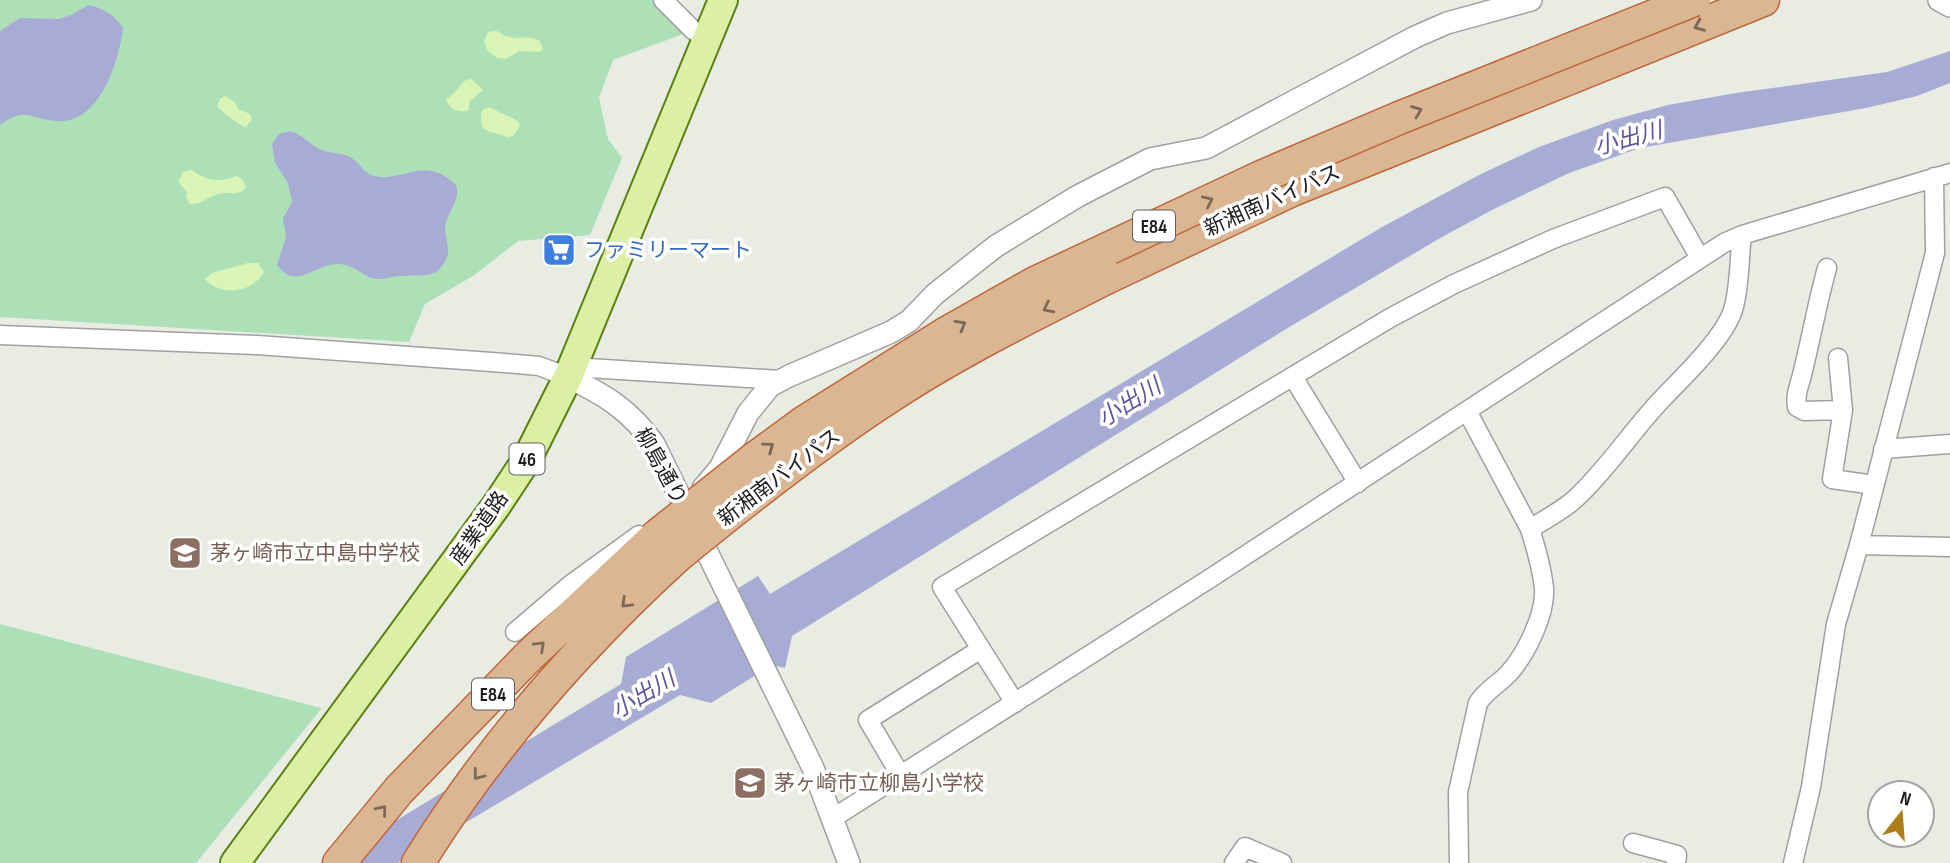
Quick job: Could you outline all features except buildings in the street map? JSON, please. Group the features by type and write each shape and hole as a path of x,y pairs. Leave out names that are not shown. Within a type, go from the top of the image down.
{"highway":[{"name":"新湘南バイパス","path":"667,546 754,459 806,421 945,334 1035,283 1286,166 1694,0"},
{"name":"新湘南バイパス","path":"667,546 737,507 881,402 979,344 1108,277 1292,190 1763,0"},
{"name":"E84","path":"339,863 399,790 555,631 667,546"},
{"name":"E84","path":"418,863 463,794 559,672 625,603 667,546"}],"main road":[{"name":"産業道路","path":"235,863 496,506 527,459 570,372 723,0"}],"street":[{"path":"663,0 693,30 707,39"},
{"path":"515,632 570,585 683,504 710,481 753,405 770,386 891,332 909,321 935,294 996,246 1078,195 1150,159 1206,148 1415,37 1458,19 1531,0"},
{"path":"1940,0 1950,6"},
{"path":"849,863 833,818 1357,483 1700,258 1742,235 1942,175 1942,253 1883,449 1836,624 1811,787 1793,863"},
{"path":"1015,703 942,587 1391,318 1454,284 1553,239 1665,197 1700,258"},
{"path":"1530,529 1573,500 1597,476 1663,398 1682,381 1726,324 1733,310 1742,235"},
{"path":"1827,268 1795,397 1797,407 1804,411 1843,411"},
{"path":"0,335 257,345 505,363 570,372 780,380"},
{"path":"1838,358 1843,411 1832,479 1874,485"},
{"name":"柳島通り","path":"570,372 617,404 641,426 654,444 813,768 833,818"},
{"path":"1293,377 1357,483"},
{"path":"1460,863 1458,792 1478,703 1483,695 1508,675 1523,656 1539,615 1544,590 1530,529 1467,411"},
{"path":"1883,449 1950,444"},
{"path":"1859,544 1950,547"},
{"path":"901,776 868,720 981,649"},
{"path":"1633,843 1677,855 1676,863"},
{"path":"1234,863 1245,847 1282,863"}],"shaded area":[{"path":"0,0 652,0 683,34 613,60 599,98 608,139 622,158 590,235 518,241 473,276 425,304 409,342 0,317"},
{"path":"0,624 322,708 196,863 0,863"}],"sand":[{"path":"497,31 509,37 539,40 543,49 540,52 519,51 506,59 497,58 487,50 484,41 488,32"},
{"path":"471,79 483,90 470,101 468,111 455,110 446,100 464,81"},
{"path":"225,96 235,102 238,109 250,114 252,119 246,127 217,106"},
{"path":"489,107 518,121 520,126 513,136 491,132 482,126 482,110"},
{"path":"191,170 213,180 237,176 246,187 241,192 218,194 190,204 186,197 187,192 178,182 183,172"},
{"path":"248,263 258,263 264,272 259,279 244,288 227,290 211,285 205,279 212,273"}],"water":[{"path":"88,5 108,12 123,28 112,73 95,102 84,113 71,120 56,121 22,115 0,125 0,31 20,18 59,19"},
{"name":"小出川","path":"1950,51 1950,83 1917,96 1866,108 1640,148 1569,173 1494,209 1291,326 792,636 785,668 772,665 711,703 680,695 398,863 326,863 621,684 626,657 758,576 770,594 1382,227 1481,174 1539,147 1613,120 1668,105 1887,72"},
{"path":"290,131 322,150 349,157 374,176 395,176 423,170 444,176 456,185 456,200 445,227 448,253 437,272 377,279 340,264 299,276 284,273 277,265 286,237 283,218 292,202 288,183 275,163 272,144 279,134"}],"place":[{"name":"ファミリーマート","path":"559,250"},
{"name":"茅ヶ崎市立中島中学校","path":"185,553"},
{"name":"茅ヶ崎市立柳島小学校","path":"750,783"}]}
